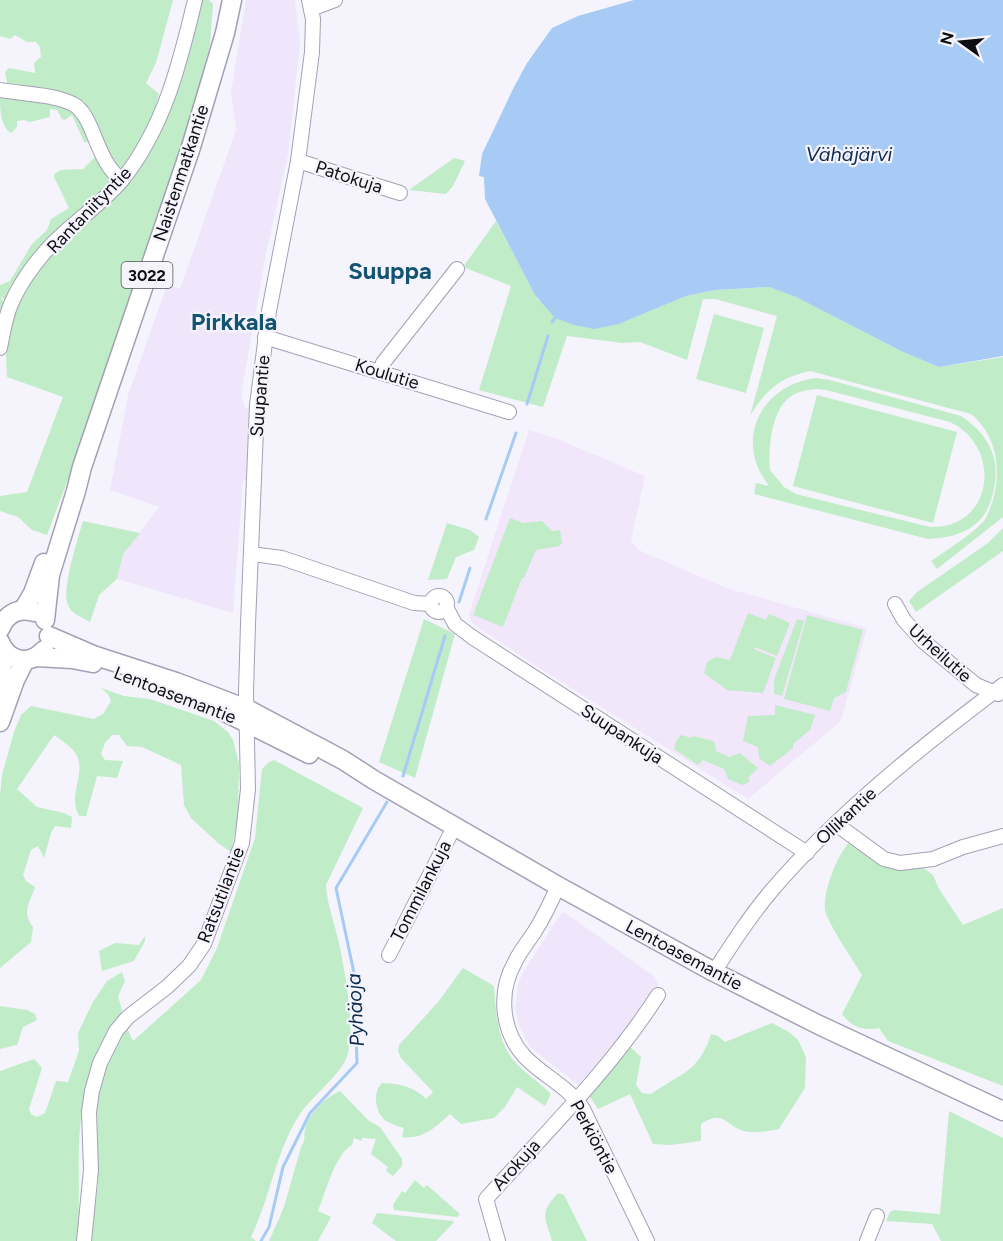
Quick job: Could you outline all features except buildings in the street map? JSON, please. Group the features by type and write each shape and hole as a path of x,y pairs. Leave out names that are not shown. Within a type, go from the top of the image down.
{"main road":[{"name":"Naistenmatkantie","path":"210,83 224,0"},
{"name":"Naistenmatkantie","path":"47,628 50,575 82,467 191,147 225,33 232,0"},
{"name":"Naistenmatkantie","path":"8,617 36,584 71,490 82,467"},
{"name":"3022","path":"0,722 15,680 31,659 46,648 47,628 35,613 8,617"},
{"name":"Lentoasemantie","path":"47,628 93,655 176,682 343,760 454,827 714,972 819,1025 1003,1111"},
{"path":"1,646 13,658 31,659"},
{"path":"0,692 1,646"},
{"name":"Lentoasemantie","path":"31,659 72,659 92,663 225,711 248,716"}],"street":[{"name":"Rantaniityntie","path":"0,348 11,303 32,269 62,234 107,196 122,180 149,142 164,109 183,50 195,0"},
{"path":"310,5 336,0"},
{"name":"Suupantie","path":"248,716 248,624 258,405 265,337 297,161 312,52 314,31 310,5"},
{"path":"0,90 58,99 75,106 83,112 100,153 112,173 122,180"},
{"name":"Patokuja","path":"297,161 400,193"},
{"path":"380,372 383,363 457,269"},
{"name":"Koulutie","path":"265,337 509,412"},
{"name":"Suupankuja","path":"252,554 282,558 414,603 431,604 434,598 441,596 445,599 446,607 455,624 472,637 807,853"},
{"name":"Urheilutie","path":"895,604 909,626 923,641 976,685 1000,691"},
{"name":"Ollikantie","path":"714,972 747,921 772,890 836,824 959,717 1000,691"},
{"name":"Ratsutilantie","path":"84,1241 90,1170 89,1112 95,1078 107,1047 128,1017 183,972 204,944 242,843 248,789 248,716"},
{"path":"836,824 884,859 900,863 933,859 963,847 1003,836"},
{"name":"Tommilankuja","path":"389,955 454,827"},
{"name":"Perkiöntie","path":"558,886 508,976 504,1001 507,1026 517,1048 535,1066 576,1099 647,1241"},
{"path":"576,1099 637,1028 658,995"},
{"name":"Arokuja","path":"498,1241 486,1199 576,1099"},
{"path":"867,1241 877,1216"}],"shaded area":[{"path":"246,0 295,0 300,43 288,155 266,254 241,395 245,408 249,409 246,481 243,481 233,613 117,579 123,554 159,507 110,490 128,395 167,285 180,289 236,130 231,92"},
{"path":"529,430 560,440 645,476 631,541 639,550 726,588 867,628 841,721 748,799 539,668 472,623 469,614"},
{"path":"564,912 655,977 658,985 658,989 585,1083 578,1085 530,1047 520,1028 515,1010 518,985 522,974"}],"green space":[{"path":"0,0 173,0 156,63 146,83 159,94 148,135 124,169 6,300 1,297 5,306 0,314 0,285 10,281 32,244 47,230 51,219 69,208 54,177 55,173 61,170 83,169 95,157 90,143 84,142 72,115 65,120 62,119 57,110 50,109 50,117 30,122 17,121 17,127 11,133 7,130 3,122 0,94 8,87 5,72 9,68 35,73 34,63 41,57 40,47 36,42 27,42 15,35 10,39 0,36"},
{"path":"203,0 209,0 213,4 210,45 182,151 84,437 47,535 32,530 18,517 0,511 0,496 27,492 63,397 7,377 6,355 10,313 22,291 48,256 150,148 200,3"},
{"path":"454,158 465,161 453,186 446,194 409,190"},
{"path":"496,221 538,300 619,324 686,296 715,290 769,287 796,297 903,352 939,367 1003,357 1003,517 937,569 931,561 979,526 990,508 997,479 997,465 989,437 982,425 971,414 810,371 790,377 774,386 750,416 777,316 715,299 703,299 687,360 640,342 622,343 567,336 543,407 479,390 511,286 463,267"},
{"path":"714,314 764,328 746,393 696,379"},
{"path":"816,378 830,380 961,416 972,424 987,442 995,463 994,487 990,504 984,514 976,524 962,532 928,539 754,494 756,483 769,486 758,468 753,451 758,417 767,403 780,391","holes":["816,389 950,422 967,434 978,449 984,467 984,485 978,501 968,515 951,524 930,527 796,494 784,487 770,470 772,429 776,418 780,409 793,395"]},
{"path":"817,395 957,432 933,523 793,486"},
{"path":"510,518 523,523 542,521 552,531 560,530 562,543 559,546 536,550 522,578 503,627 473,615"},
{"path":"83,521 140,533 123,554 117,579 99,595 90,622 72,611 66,598 71,564"},
{"path":"447,523 470,530 479,537 474,550 456,557 447,579 428,580"},
{"path":"1003,528 1003,551 916,612 909,601 917,592 988,543"},
{"path":"748,613 766,620 769,614 790,623 777,656 755,647 754,649 776,658 763,693 727,690 704,673 707,662 716,657 730,660"},
{"path":"807,615 863,630 846,692 834,698 830,711 784,699"},
{"path":"424,619 455,634 415,778 379,762"},
{"path":"797,619 804,621 782,696 774,694 774,680"},
{"path":"101,688 124,696 150,699 214,721 228,732 233,740 239,764 238,818 231,852 191,818 184,805 181,765 142,747 127,746 119,735 112,735 105,743 101,754 105,760 123,761 117,778 97,776 86,816 79,816 75,800 79,762 72,749 54,735 17,789 37,807 72,817 71,828 55,826 44,858 38,846 31,850 23,875 26,881 35,887 27,912 29,922 33,927 31,942 0,968 0,796 2,775 14,732 21,715 31,706 94,719 103,714 111,701 108,694"},
{"path":"775,705 815,715 810,730 793,744 793,748 770,766 759,758 758,747 743,741 748,716 775,715"},
{"path":"681,735 714,741 716,751 729,757 740,753 758,768 748,778 750,781 743,785 728,779 724,769 703,760 698,765 674,749"},
{"path":"274,760 363,808 326,885 348,998 350,1041 345,1061 334,1077 303,1109 290,1131 251,1237 256,1241 90,1241 98,1185 97,1097 113,1045 124,1029 128,1030 133,1041 201,980 217,948 255,838 262,769"},
{"path":"850,841 919,865 933,875 939,889 963,925 1003,908 1003,1086 888,1041 879,1028 858,1027 842,1014 862,975 827,916 825,902 832,874 840,855"},
{"path":"145,936 145,941 134,961 102,971 99,951 115,943 139,945"},
{"path":"463,968 494,986 498,1026 504,1045 515,1062 551,1094 545,1106 517,1087 505,1107 494,1118 461,1124 450,1114 434,1128 422,1134 402,1137 404,1128 386,1121 379,1113 376,1102 377,1092 382,1083 406,1086 417,1091 426,1099 433,1092 401,1058 398,1051 399,1045 438,1002"},
{"path":"122,972 125,981 118,996 122,1010 96,1062 85,1094 80,1130 77,1241 0,1241 0,1071 34,1059 42,1068 29,1109 31,1114 37,1117 45,1113 56,1081 68,1082 79,1051 78,1033 93,1002 107,981"},
{"path":"0,1006 27,1010 35,1014 37,1020 23,1027 17,1045 0,1049"},
{"path":"772,1023 798,1040 806,1057 805,1088 779,1129 748,1132 715,1118 701,1124 701,1141 671,1145 653,1144 630,1094 598,1109 590,1097 590,1091 629,1046 641,1057 636,1085 642,1093 651,1094 695,1064 711,1034 725,1042"},
{"path":"340,1091 369,1121 380,1127 402,1159 402,1166 393,1176 386,1171 388,1167 371,1154 376,1139 362,1138 362,1141 354,1138 352,1145 346,1149 336,1164 318,1211 331,1217 318,1241 269,1241 284,1207 304,1141 307,1123 318,1107"},
{"path":"949,1111 1003,1138 1003,1241 941,1241 932,1224 886,1221 890,1212 894,1210 940,1214"},
{"path":"415,1180 424,1188 427,1185 460,1214 457,1217 394,1210 393,1205 402,1191 405,1193"},
{"path":"558,1193 564,1195 587,1241 552,1241 545,1216 548,1206"},
{"path":"377,1213 454,1222 436,1241 396,1241 372,1223"}],"water":[{"name":"Vähäjärvi","path":"634,0 1003,0 1003,356 939,367 903,352 796,297 769,287 715,290 686,296 619,324 594,329 555,318 535,295 485,199 484,177 479,176 482,154 527,63 552,28 578,16"}],"waterway":[{"name":"Pyhäoja","path":"552,322 555,318"},
{"name":"Pyhäoja","path":"527,404 548,336"},
{"name":"Pyhäoja","path":"486,519 516,433"},
{"name":"Pyhäoja","path":"459,602 470,568"},
{"name":"Pyhäoja","path":"403,776 445,636"},
{"name":"Pyhäoja","path":"261,1241 269,1227 283,1167 310,1113 357,1063 354,973 336,888 387,802"}],"district":[{"name":"Suuppa","path":"390,270"},
{"name":"Pirkkala","path":"234,321"}]}
